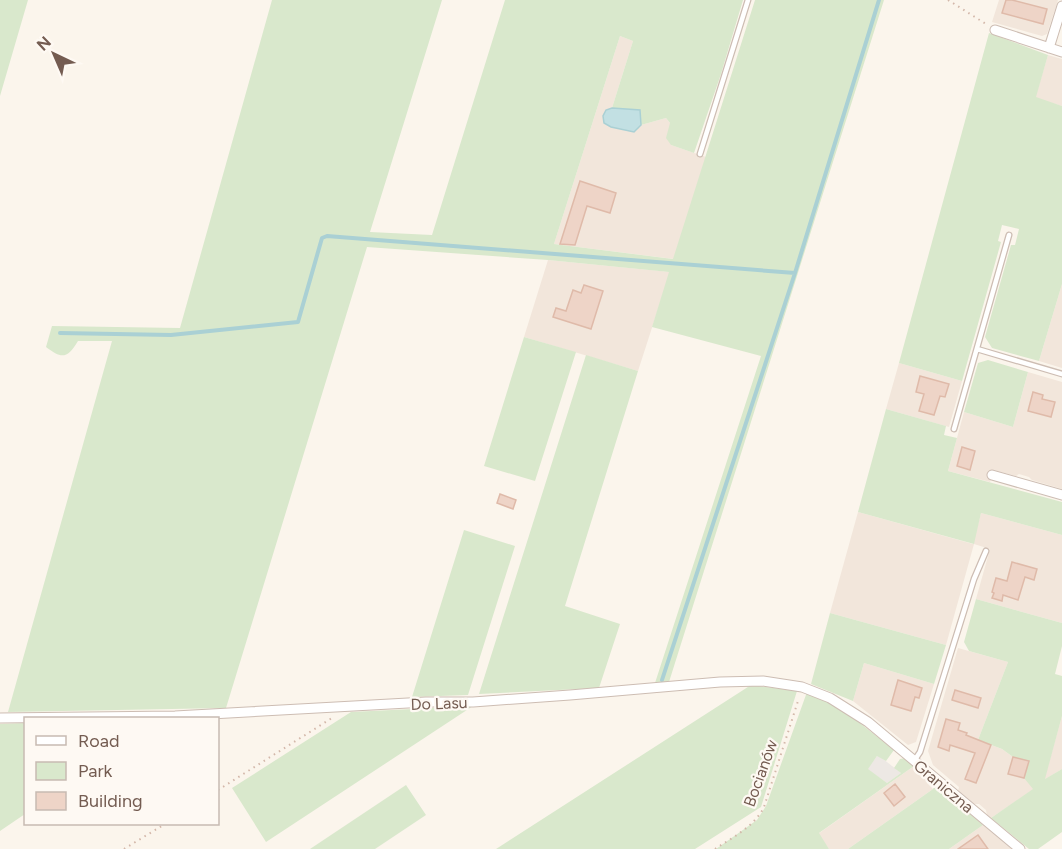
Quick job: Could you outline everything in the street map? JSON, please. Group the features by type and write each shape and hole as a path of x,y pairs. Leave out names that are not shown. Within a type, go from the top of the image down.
{"street":[{"path":"1049,48 1062,6"},
{"path":"995,30 1062,52"},
{"path":"992,475 1062,495"},
{"name":"Do Lasu","path":"88,717 175,716 426,702 473,702 570,696 720,682 763,681 802,687 830,698 868,722"},
{"name":"Do Lasu","path":"0,718 24,718"},
{"name":"Graniczna","path":"868,722 1020,849"}],"lane":[{"path":"700,154 748,0"},
{"path":"954,429 1009,235"},
{"path":"977,349 1062,374"},
{"path":"914,761 920,752 974,579 986,551"}],"path":[{"path":"948,0 995,30"},
{"name":"Bocianów","path":"715,849 753,823 764,807 802,687"},
{"path":"219,789 349,707"},
{"path":"124,849 163,825"}],"shaded area":[{"path":"999,0 1058,0 1047,34 1042,36 992,22"},
{"path":"620,36 633,41 612,108 606,110 604,123 611,127 634,132 641,125 666,118 670,123 671,145 706,157 674,259 554,244"},
{"path":"1048,55 1062,59 1062,106 1035,98"},
{"path":"548,260 670,272 638,371 524,337"},
{"path":"1062,284 1062,368 1039,361"},
{"path":"899,363 962,381 949,427 886,409"},
{"path":"1028,372 1062,382 1062,489 1019,474 1016,476 994,470 990,482 948,471 964,412 1013,427"},
{"path":"858,512 973,544 981,513 1062,535 1062,623 976,599 990,549 974,544 946,645 830,613"},
{"path":"958,648 1008,662 978,740 1002,749 1013,757 1034,789 991,818 987,815 986,810 958,791 959,787 933,765 928,751"},
{"path":"864,663 934,684 916,742 908,745 853,701"},
{"path":"1062,716 1062,769 1044,780"},
{"path":"878,755 901,773 887,783 867,769"},
{"path":"914,766 929,779 927,783 933,789 848,849 829,849 818,834"},
{"path":"983,825 1014,849 949,849"}],"green space":[{"path":"0,0 28,0 0,96"},
{"path":"272,0 442,0 370,232 432,235 505,0 743,0 694,153 671,145 666,138 670,123 666,118 641,125 640,110 612,108 633,41 620,36 554,244 673,259 755,0 884,0 669,682 655,683 761,356 652,327 669,272 548,260 367,247 226,708 8,712 112,341 78,341 67,354 56,354 46,347 52,326 180,328"},
{"path":"989,33 1048,55 1036,97 1062,106 1062,284 1039,361 992,348 985,337 1011,245 1015,245 1019,229 1002,225 998,241 1001,242 962,381 899,363"},
{"path":"524,337 576,352 535,481 484,466"},
{"path":"586,355 638,371 565,606 620,624 599,688 479,694"},
{"path":"988,360 1028,372 1013,427 964,412 978,363"},
{"path":"886,409 946,426 944,435 957,438 948,471 1062,502 1062,535 981,513 974,544 858,512"},
{"path":"464,530 515,546 468,695 412,697"},
{"path":"976,599 1062,623 1062,646 1055,674 1062,676 1062,716 1045,779 1062,769 1062,832 1038,849 1029,849 991,818 1033,789 1024,778 1028,762 978,740 1008,662 969,651 964,642"},
{"path":"830,613 946,645 934,684 864,663 853,701 811,684"},
{"path":"751,685 797,691 761,807 695,849 496,849"},
{"path":"807,692 837,705 894,750 886,761 877,756 868,769 887,783 901,773 894,768 900,759 905,758 914,766 819,833 829,849 716,849 757,820 766,806"},
{"path":"473,706 266,842 232,788 351,712"},
{"path":"24,723 24,815 0,831 0,724"},
{"path":"936,784 983,825 949,849 848,849 933,789"},
{"path":"406,785 426,815 375,849 310,849"}],"water":[{"path":"612,108 640,110 641,125 634,132 611,127 604,123 603,116 606,110"}],"building":[{"path":"1006,0 1047,9 1043,24 1002,13"},
{"path":"580,181 616,193 610,213 587,206 575,245 560,244"},
{"path":"584,285 603,291 591,329 553,317 556,308 566,311 573,290 581,293"},
{"path":"920,376 949,384 945,397 940,396 934,415 919,411 924,394 916,392"},
{"path":"1033,392 1043,395 1042,399 1055,402 1051,417 1028,411"},
{"path":"962,447 975,451 970,470 957,466"},
{"path":"500,494 516,500 513,509 497,503"},
{"path":"1012,562 1037,569 1034,580 1025,577 1018,600 1003,595 1002,601 992,598 996,578 1007,581"},
{"path":"898,680 922,688 919,698 915,697 911,711 891,705"},
{"path":"955,690 981,698 978,708 952,700"},
{"path":"946,719 960,723 958,730 967,733 966,735 991,745 976,783 965,779 975,753 950,745 949,751 938,747"},
{"path":"1013,757 1029,761 1024,778 1008,774"},
{"path":"895,784 905,797 894,806 884,793"},
{"path":"978,835 988,849 958,849"}],"waterway":[{"path":"662,680 795,273 879,0"},
{"path":"60,333 171,335 298,322 322,238 327,236 795,273"}]}
